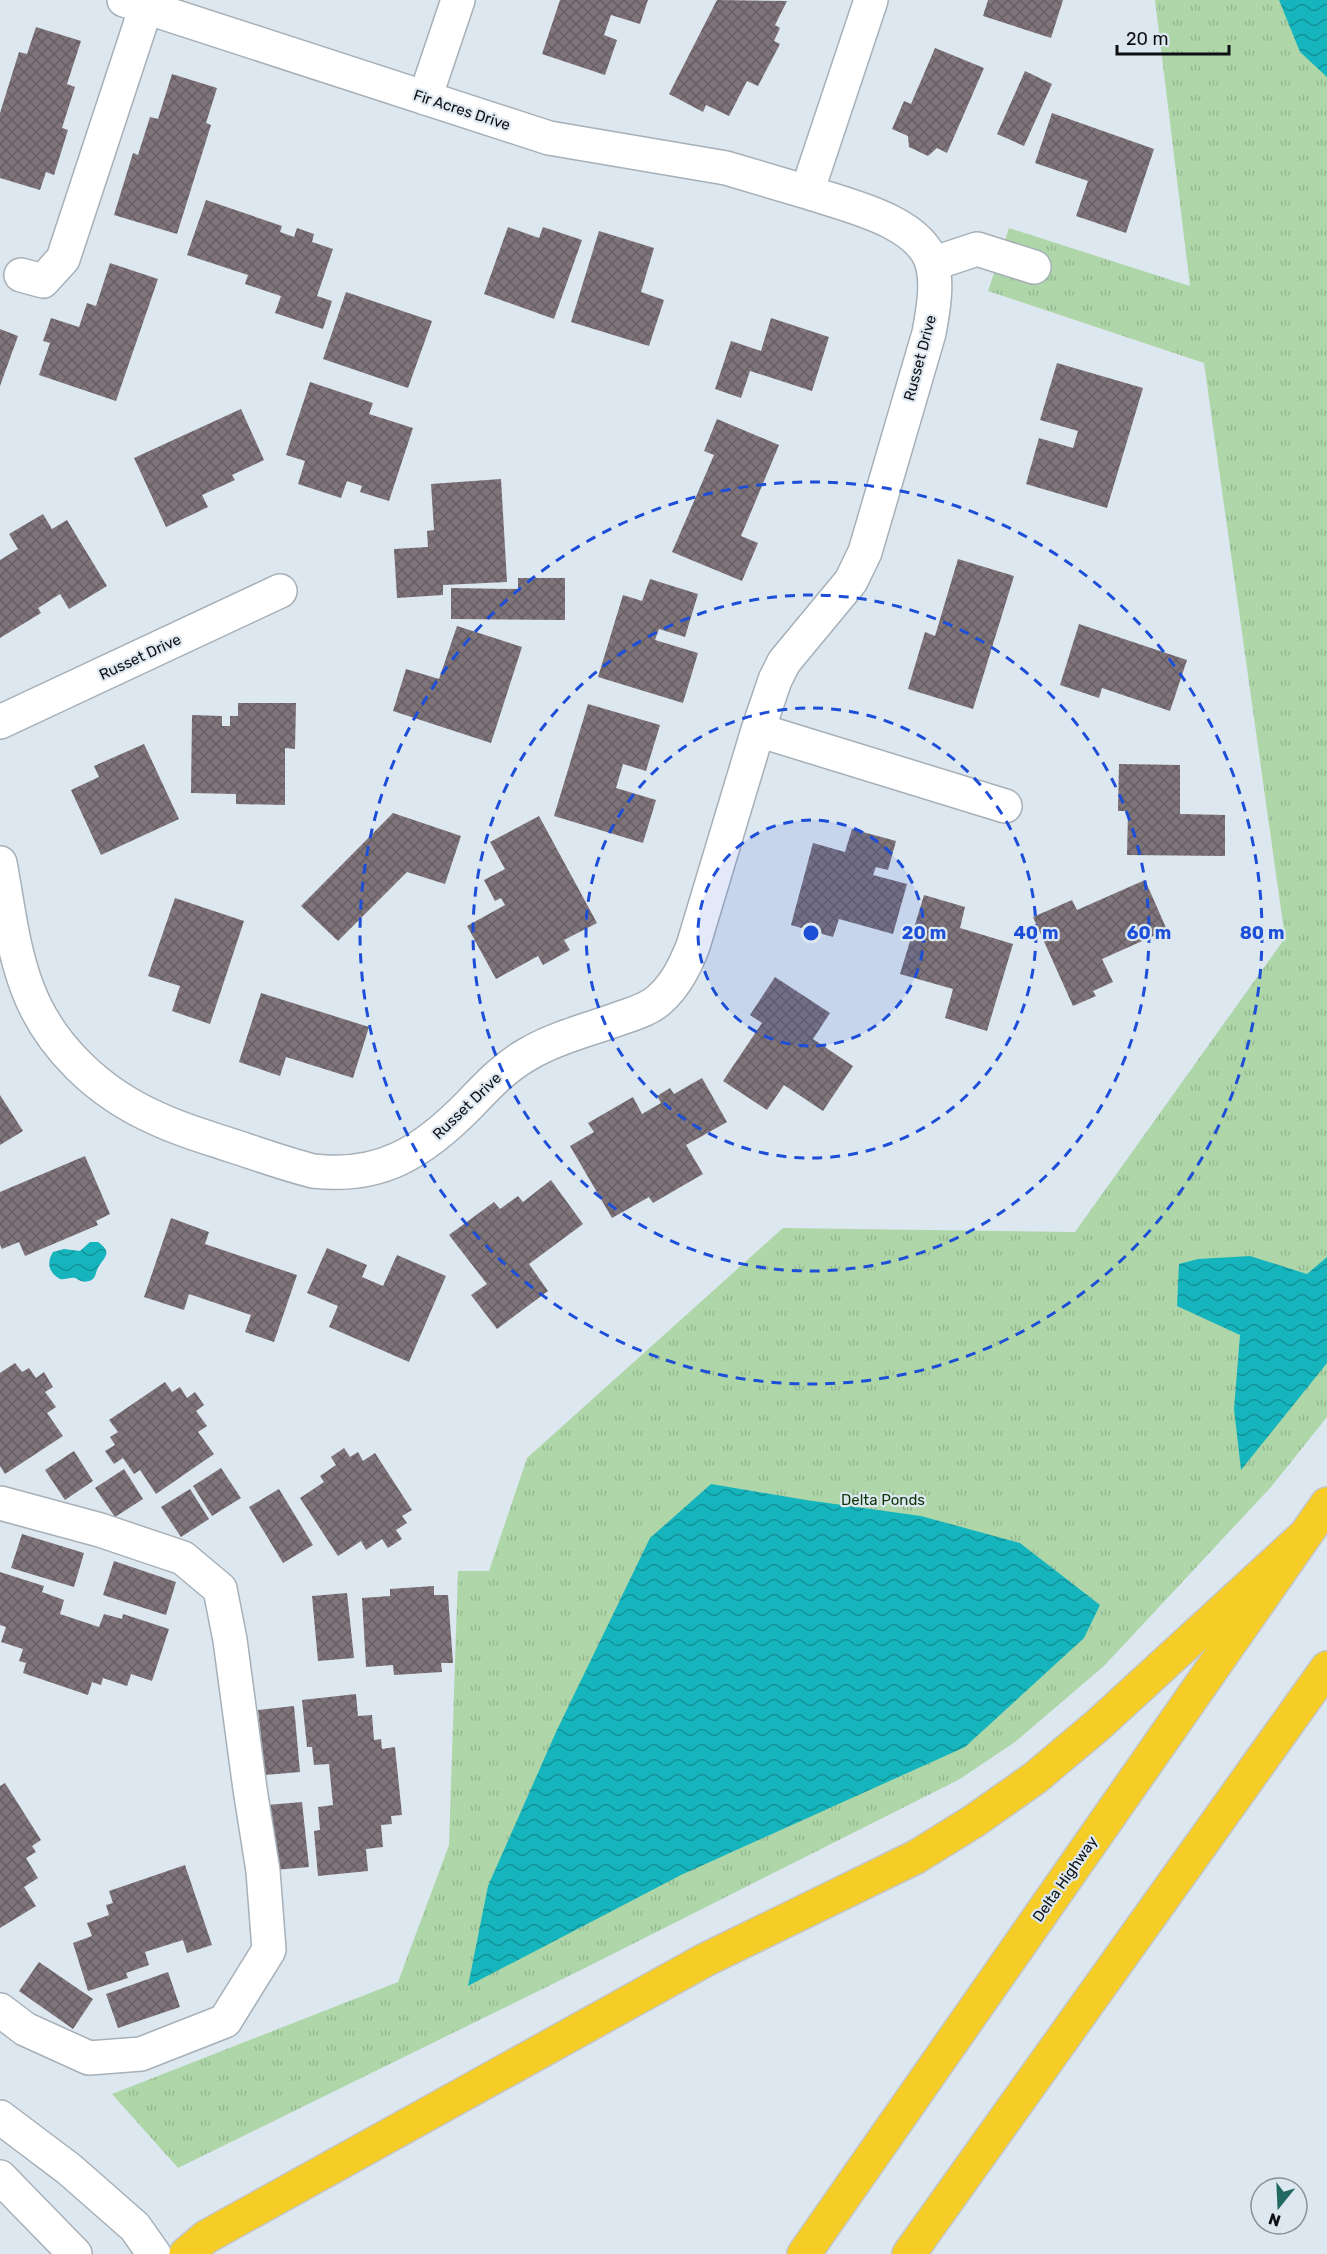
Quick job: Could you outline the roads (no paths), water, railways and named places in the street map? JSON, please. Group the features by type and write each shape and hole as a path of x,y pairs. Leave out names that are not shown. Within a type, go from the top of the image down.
{"highway":[{"name":"Delta Highway","path":"804,2254 1327,1504"},
{"path":"186,2254 206,2237 705,1960 916,1857 974,1821 1035,1778 1098,1725 1304,1536"},
{"path":"909,2254 1327,1668"}],"street":[{"path":"425,98 458,0"},
{"path":"807,192 871,0"},
{"path":"21,275 43,281 63,259 135,4"},
{"name":"Fir Acres Drive","path":"135,4 549,138 726,168 807,192"},
{"name":"Russet Drive","path":"0,863 17,958 27,988 38,1012 74,1061 95,1081 139,1110 196,1134 313,1171 334,1174 361,1172 386,1165 413,1153 434,1139 489,1083 529,1053 640,1011 658,1001 673,985 693,946 767,700 784,662 851,581 865,552 929,333 933,307 932,264 926,250 916,237 903,228 807,192"},
{"path":"932,264 977,249 1034,267"},
{"name":"Russet Drive","path":"0,722 280,591"},
{"path":"758,730 1005,806"},
{"path":"0,1503 100,1530 183,1558 220,1589 230,1640 246,1768 263,1871 269,1950 225,2021 141,2054 89,2058 25,2029 0,2010"},
{"path":"0,2117 69,2169 135,2227 154,2254"},
{"path":"0,2177 75,2254"}],"water":[{"path":"1279,0 1327,0 1327,77 1300,52"},
{"path":"90,1242 98,1242 106,1250 106,1256 92,1279 85,1282 73,1278 60,1279 53,1274 49,1264 53,1252 64,1249 80,1251"},
{"path":"1250,1256 1307,1274 1327,1257 1327,1363 1241,1470 1234,1409 1240,1335 1177,1306 1179,1264 1198,1259"},
{"path":"711,1484 921,1516 1020,1543 1100,1605 1084,1638 965,1747 681,1875 468,1986 488,1886 556,1732 650,1538"}],"park label":[{"name":"Delta Ponds","path":"883,1500"}]}
